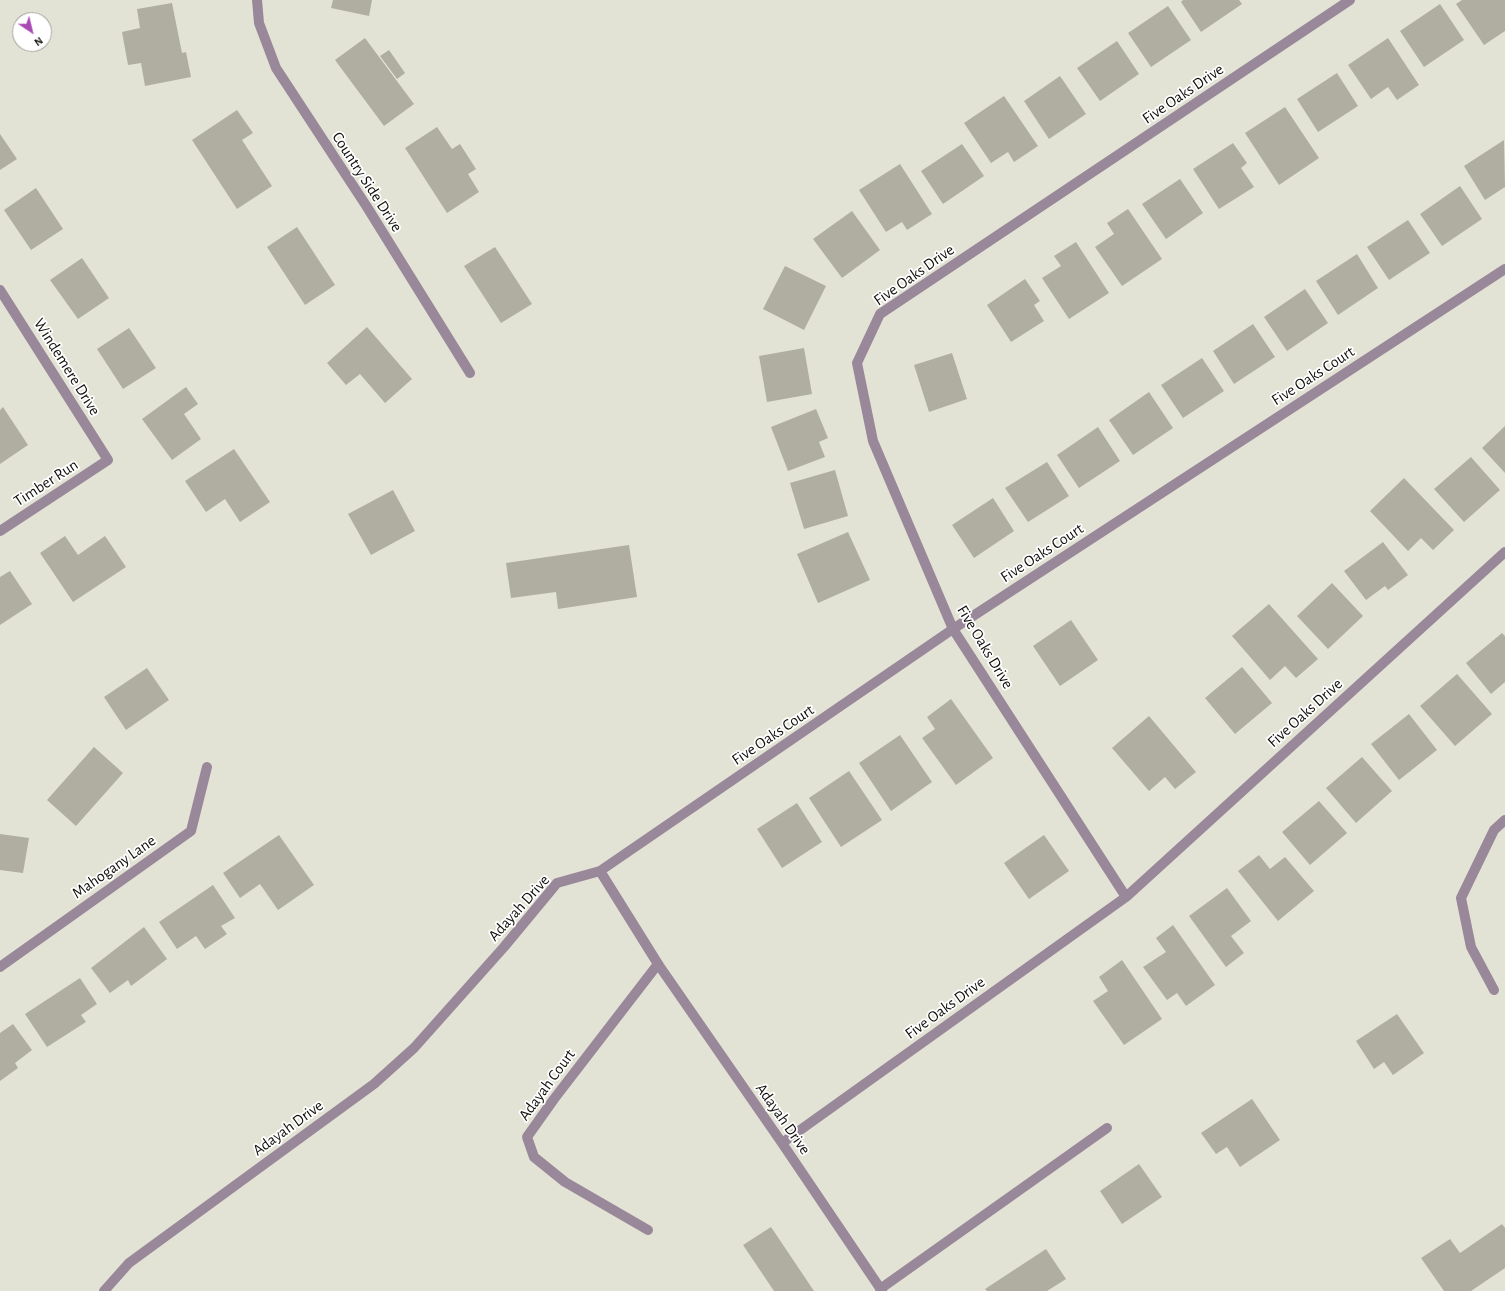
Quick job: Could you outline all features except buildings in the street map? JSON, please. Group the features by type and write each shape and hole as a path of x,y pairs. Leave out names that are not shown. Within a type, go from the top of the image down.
{"street":[{"name":"Country Side Drive","path":"257,0 259,23 276,68 367,207 470,373"},
{"name":"Five Oaks Drive","path":"1126,897 953,629 873,441 857,363 880,314 1350,0"},
{"name":"Five Oaks Court","path":"600,871 953,629 1505,269"},
{"name":"Windemere Drive","path":"0,290 108,460"},
{"name":"Timber Run","path":"0,531 108,460"},
{"name":"Five Oaks Drive","path":"782,1143 1126,897 1505,552"},
{"name":"Mahogany Lane","path":"0,967 191,831 207,767"},
{"path":"1494,990 1471,947 1461,898 1494,830 1505,820"},
{"name":"Adayah Drive","path":"104,1291 129,1263 374,1084 414,1048 504,947 557,883 600,871 658,964 782,1143 881,1290"},
{"name":"Adayah Court","path":"648,1230 565,1182 534,1157 527,1137 554,1099 658,964"},
{"path":"881,1290 1107,1128"}]}
